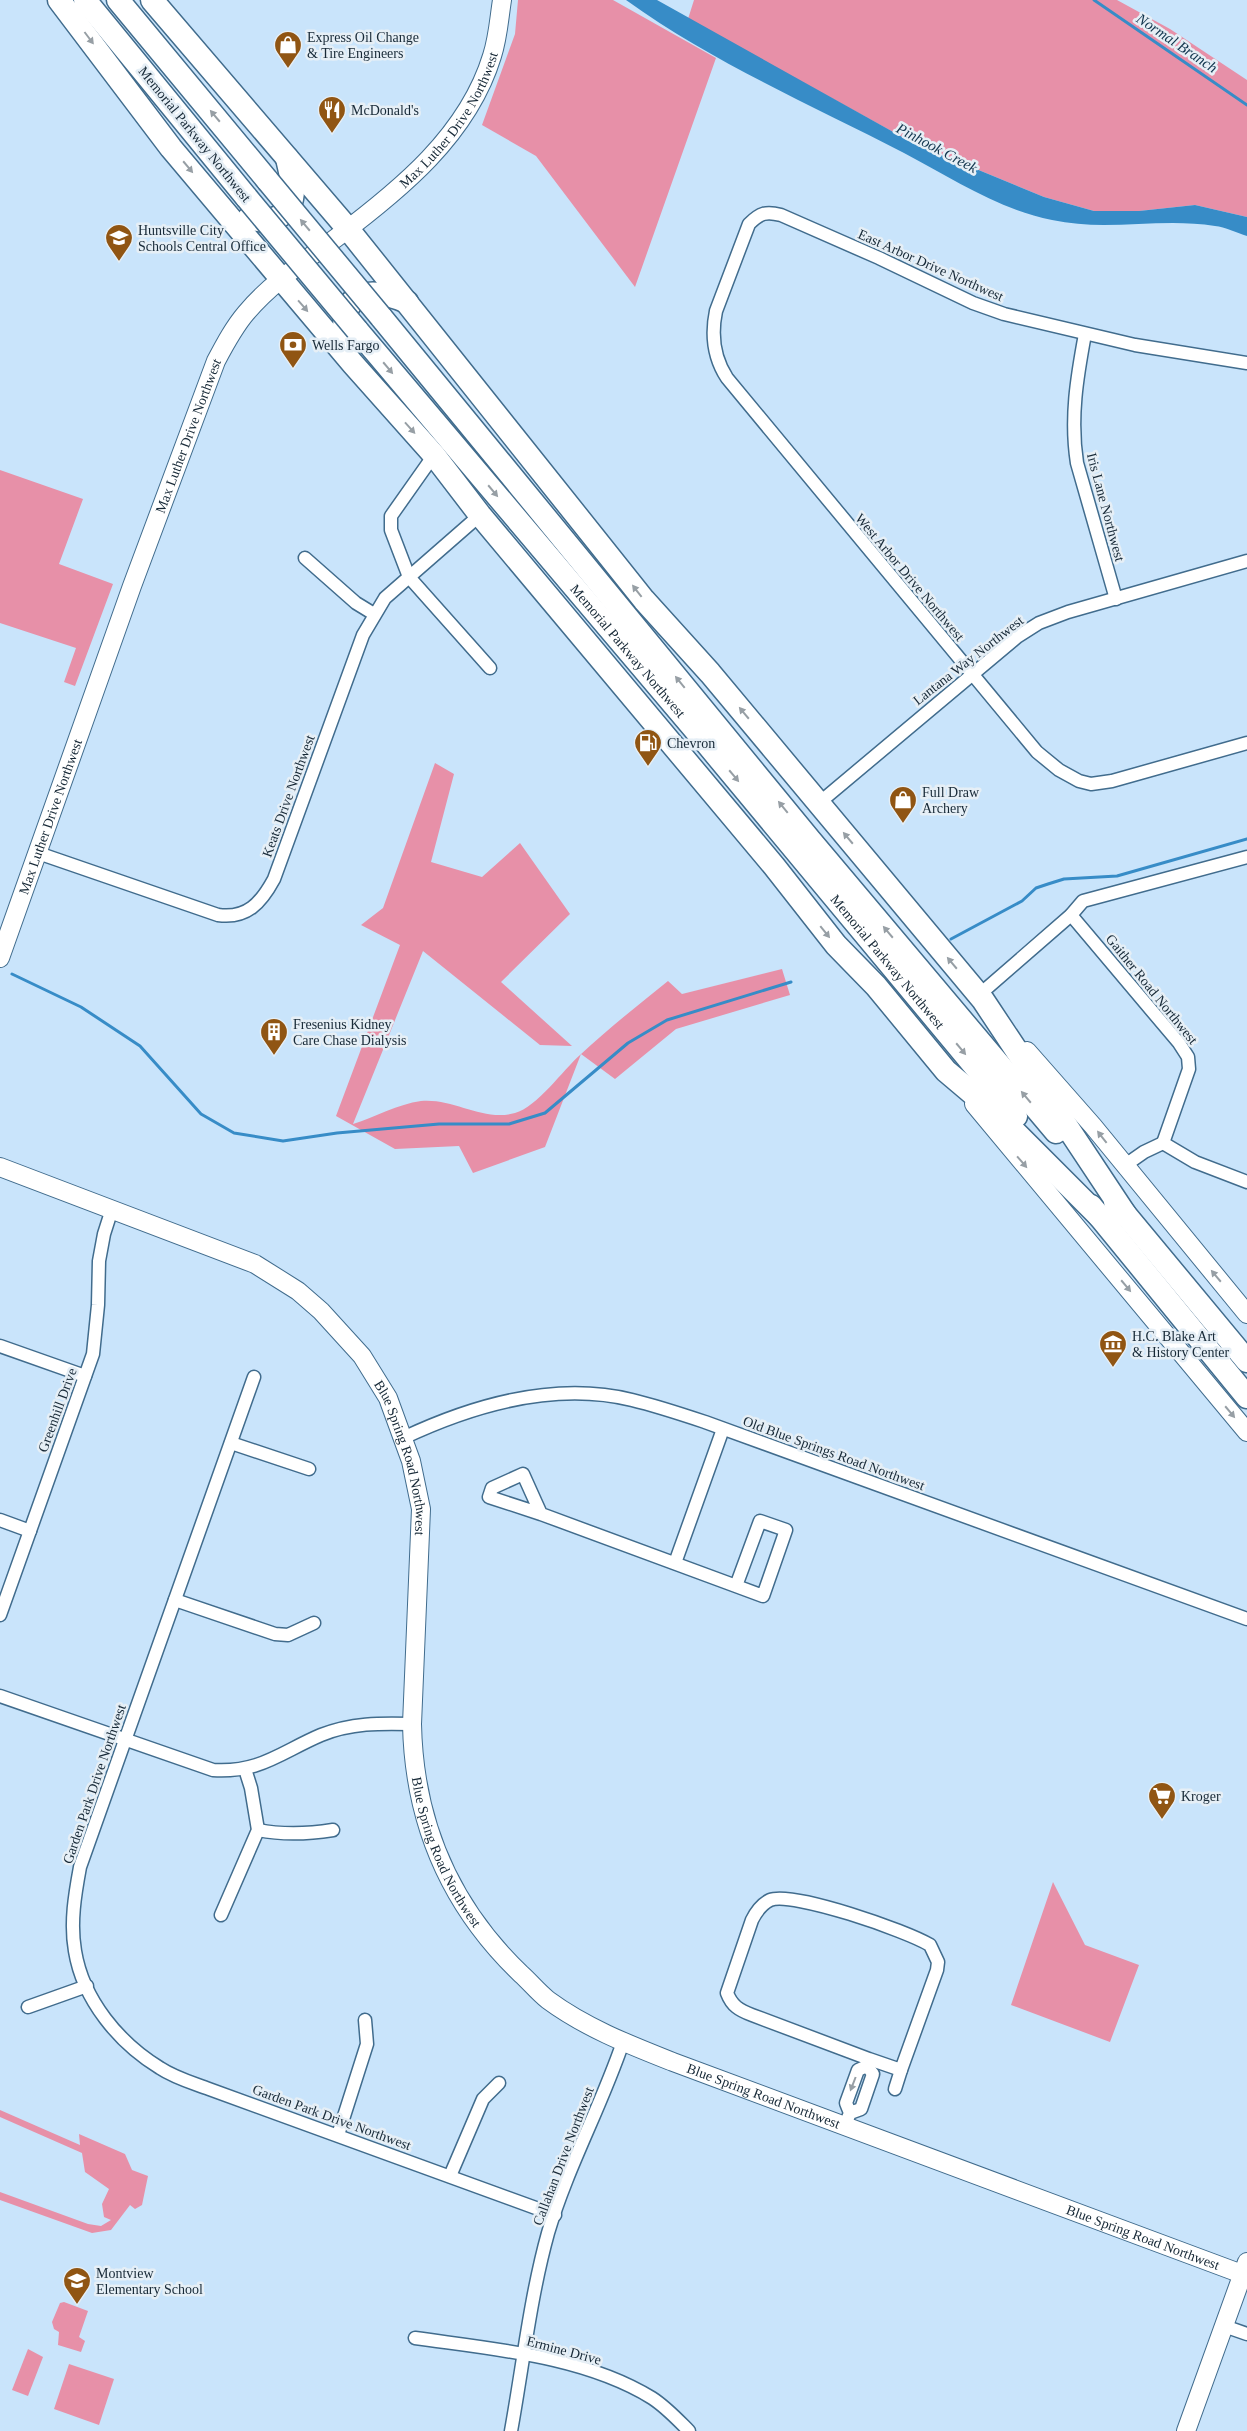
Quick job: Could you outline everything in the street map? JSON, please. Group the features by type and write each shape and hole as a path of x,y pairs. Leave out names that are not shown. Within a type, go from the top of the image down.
{"highway":[{"path":"59,0 171,148 280,280 434,455 480,515 657,726 836,945 876,986 946,1070 998,1115 1100,1216"},
{"name":"Memorial Parkway Northwest","path":"84,0 357,330 567,578 1100,1216 1247,1397"},
{"name":"Memorial Parkway Northwest","path":"118,0 810,840 1247,1361"},
{"path":"152,0 348,229 644,600 710,673 981,998 1125,1214"},
{"path":"224,211 260,221 277,219 286,210 293,190 286,156"},
{"path":"345,355 344,325 349,307 357,297 372,291 389,294 407,302"},
{"path":"567,578 580,606 641,695 657,726"}],"street":[{"name":"Max Luther Drive Northwest","path":"0,958 132,586 216,361 246,313 280,280 348,229 432,157 450,136 470,106 484,79 493,55 502,0"},
{"name":"East Arbor Drive Northwest","path":"755,218 760,213 781,215 973,302 1034,323 1135,345 1247,364"},
{"name":"West Arbor Drive Northwest","path":"755,218 749,224 716,311 713,326 715,349 720,367 764,424 1037,752 1059,770 1079,781 1091,784 1112,781 1247,744"},
{"name":"Iris Lane Northwest","path":"1085,334 1073,408 1074,444 1077,462 1116,599"},
{"path":"434,455 391,516 391,530 409,578 490,668"},
{"name":"Keats Drive Northwest","path":"38,853 218,915 230,916 254,907 264,898 274,879 349,672 374,614 385,598 480,515"},
{"path":"305,558 356,603 374,614"},
{"name":"Lantana Way Northwest","path":"819,803 971,674 1017,637 1039,623 1068,612 1247,561"},
{"path":"1247,857 1083,901 1072,915 981,998 1093,1126 1247,1314"},
{"name":"Gaither Road Northwest","path":"1072,915 1179,1043 1188,1058 1189,1069 1163,1143"},
{"path":"946,1070 1247,1432"},
{"path":"1124,1166 1144,1152 1163,1143 1195,1162 1247,1182"},
{"name":"Blue Spring Road Northwest","path":"0,1167 255,1264 298,1291 341,1332 377,1377 388,1398 412,1461 421,1509 412,1724 413,1752 424,1814 460,1902 498,1952 548,2000 595,2029 623,2042 848,2119 1245,2268"},
{"name":"Greenhill Drive","path":"0,1615 93,1354 98,1305 99,1261 104,1234 112,1209"},
{"path":"0,1346 85,1376"},
{"name":"Garden Park Drive Northwest","path":"254,1377 80,1867 74,1898 75,1951 88,1986 104,2016 116,2033 161,2069 201,2086 555,2214"},
{"name":"Old Blue Springs Road Northwest","path":"403,1438 440,1421 481,1407 537,1396 581,1393 631,1400 724,1429 1247,1620"},
{"path":"674,1563 724,1429"},
{"path":"231,1443 308,1469"},
{"path":"541,1514 762,1596 786,1530 760,1521 736,1586"},
{"path":"0,1520 30,1531"},
{"path":"175,1600 275,1634 288,1635 314,1623"},
{"path":"0,1696 213,1770 245,1769 264,1764 322,1735 352,1725 412,1724"},
{"path":"221,1915 258,1830 251,1788 245,1769"},
{"path":"258,1830 274,1833 309,1834 333,1830"},
{"path":"895,2088 937,1970 938,1962 930,1944 837,1909 780,1898 770,1900 758,1910 752,1920 727,1993 730,2001 736,2008 868,2062 901,2070"},
{"path":"28,2007 88,1986"},
{"path":"338,2135 367,2044 365,2020"},
{"name":"Callahan Drive Northwest","path":"511,2431 538,2272 564,2186 623,2042"},
{"path":"848,2119 861,2109 873,2074 868,2062"},
{"path":"450,2176 483,2099 500,2083"},
{"path":"1186,2431 1245,2268"},
{"path":"1224,2326 1247,2334"},
{"name":"Ermine Drive","path":"415,2338 554,2360 630,2387 652,2398 670,2412 689,2431"}],"shaded area":[{"path":"518,0 613,0 716,58 635,287 536,156 482,125 515,34"},
{"path":"694,0 1117,0 1170,29 1247,80 1247,217 1195,205 1139,211 1094,211 1044,197 913,143 688,19"},
{"path":"0,470 83,499 59,564 113,584 75,686 64,682 76,648 0,623"},
{"path":"435,763 454,774 431,862 482,877 520,843 570,914 501,982 572,1046 540,1045 423,951 353,1124 395,1108 421,1101 445,1103 491,1114 515,1113 532,1104 541,1096 581,1054 545,1147 473,1173 459,1146 395,1149 336,1116 400,945 361,925 383,908"},
{"path":"782,969 790,995 676,1029 615,1079 581,1054 612,1026 668,981 682,994"},
{"path":"1053,1882 1085,1945 1139,1965 1110,2042 1011,2005"},
{"path":"0,2110 80,2145 79,2134 125,2154 132,2170 148,2176 142,2205 135,2209 130,2205 111,2230 92,2233 0,2200 0,2192 88,2224 101,2226 111,2220 104,2217 102,2204 109,2189 85,2172 82,2153 0,2117"},
{"path":"64,2302 88,2311 79,2337 85,2341 81,2352 58,2345 59,2332 54,2329 52,2322 60,2303"},
{"path":"28,2349 43,2357 28,2396 12,2390"},
{"path":"69,2364 114,2379 99,2425 54,2409"}],"water":[{"path":"626,0 657,0 913,143 1044,197 1094,211 1139,211 1195,205 1247,217 1247,236 1219,227 1195,224 1093,225 1072,223 1052,220 1013,209 976,192 904,153 727,63"}],"waterway":[{"name":"Normal Branch","path":"1094,0 1247,105"},
{"path":"951,939 1022,901 1036,888 1064,879 1117,876 1247,839"},
{"path":"12,974 81,1007 140,1046 201,1114 234,1133 283,1141 337,1133 439,1124 509,1124 545,1113 628,1043 667,1020 791,982"}],"place":[{"name":"Express Oil Change & Tire Engineers","path":"288,69"},
{"name":"McDonald's","path":"332,134"},
{"name":"Huntsville City Schools Central Office","path":"119,262"},
{"name":"Wells Fargo","path":"293,369"},
{"name":"Chevron","path":"648,767"},
{"name":"Full Draw Archery","path":"903,824"},
{"name":"Fresenius Kidney Care Chase Dialysis","path":"274,1056"},
{"name":"H.C. Blake Art & History Center","path":"1113,1368"},
{"name":"Kroger","path":"1162,1820"},
{"name":"Montview Elementary School","path":"77,2305"}],"water label":[{"name":"Pinhook Creek","path":"937,148"}]}
